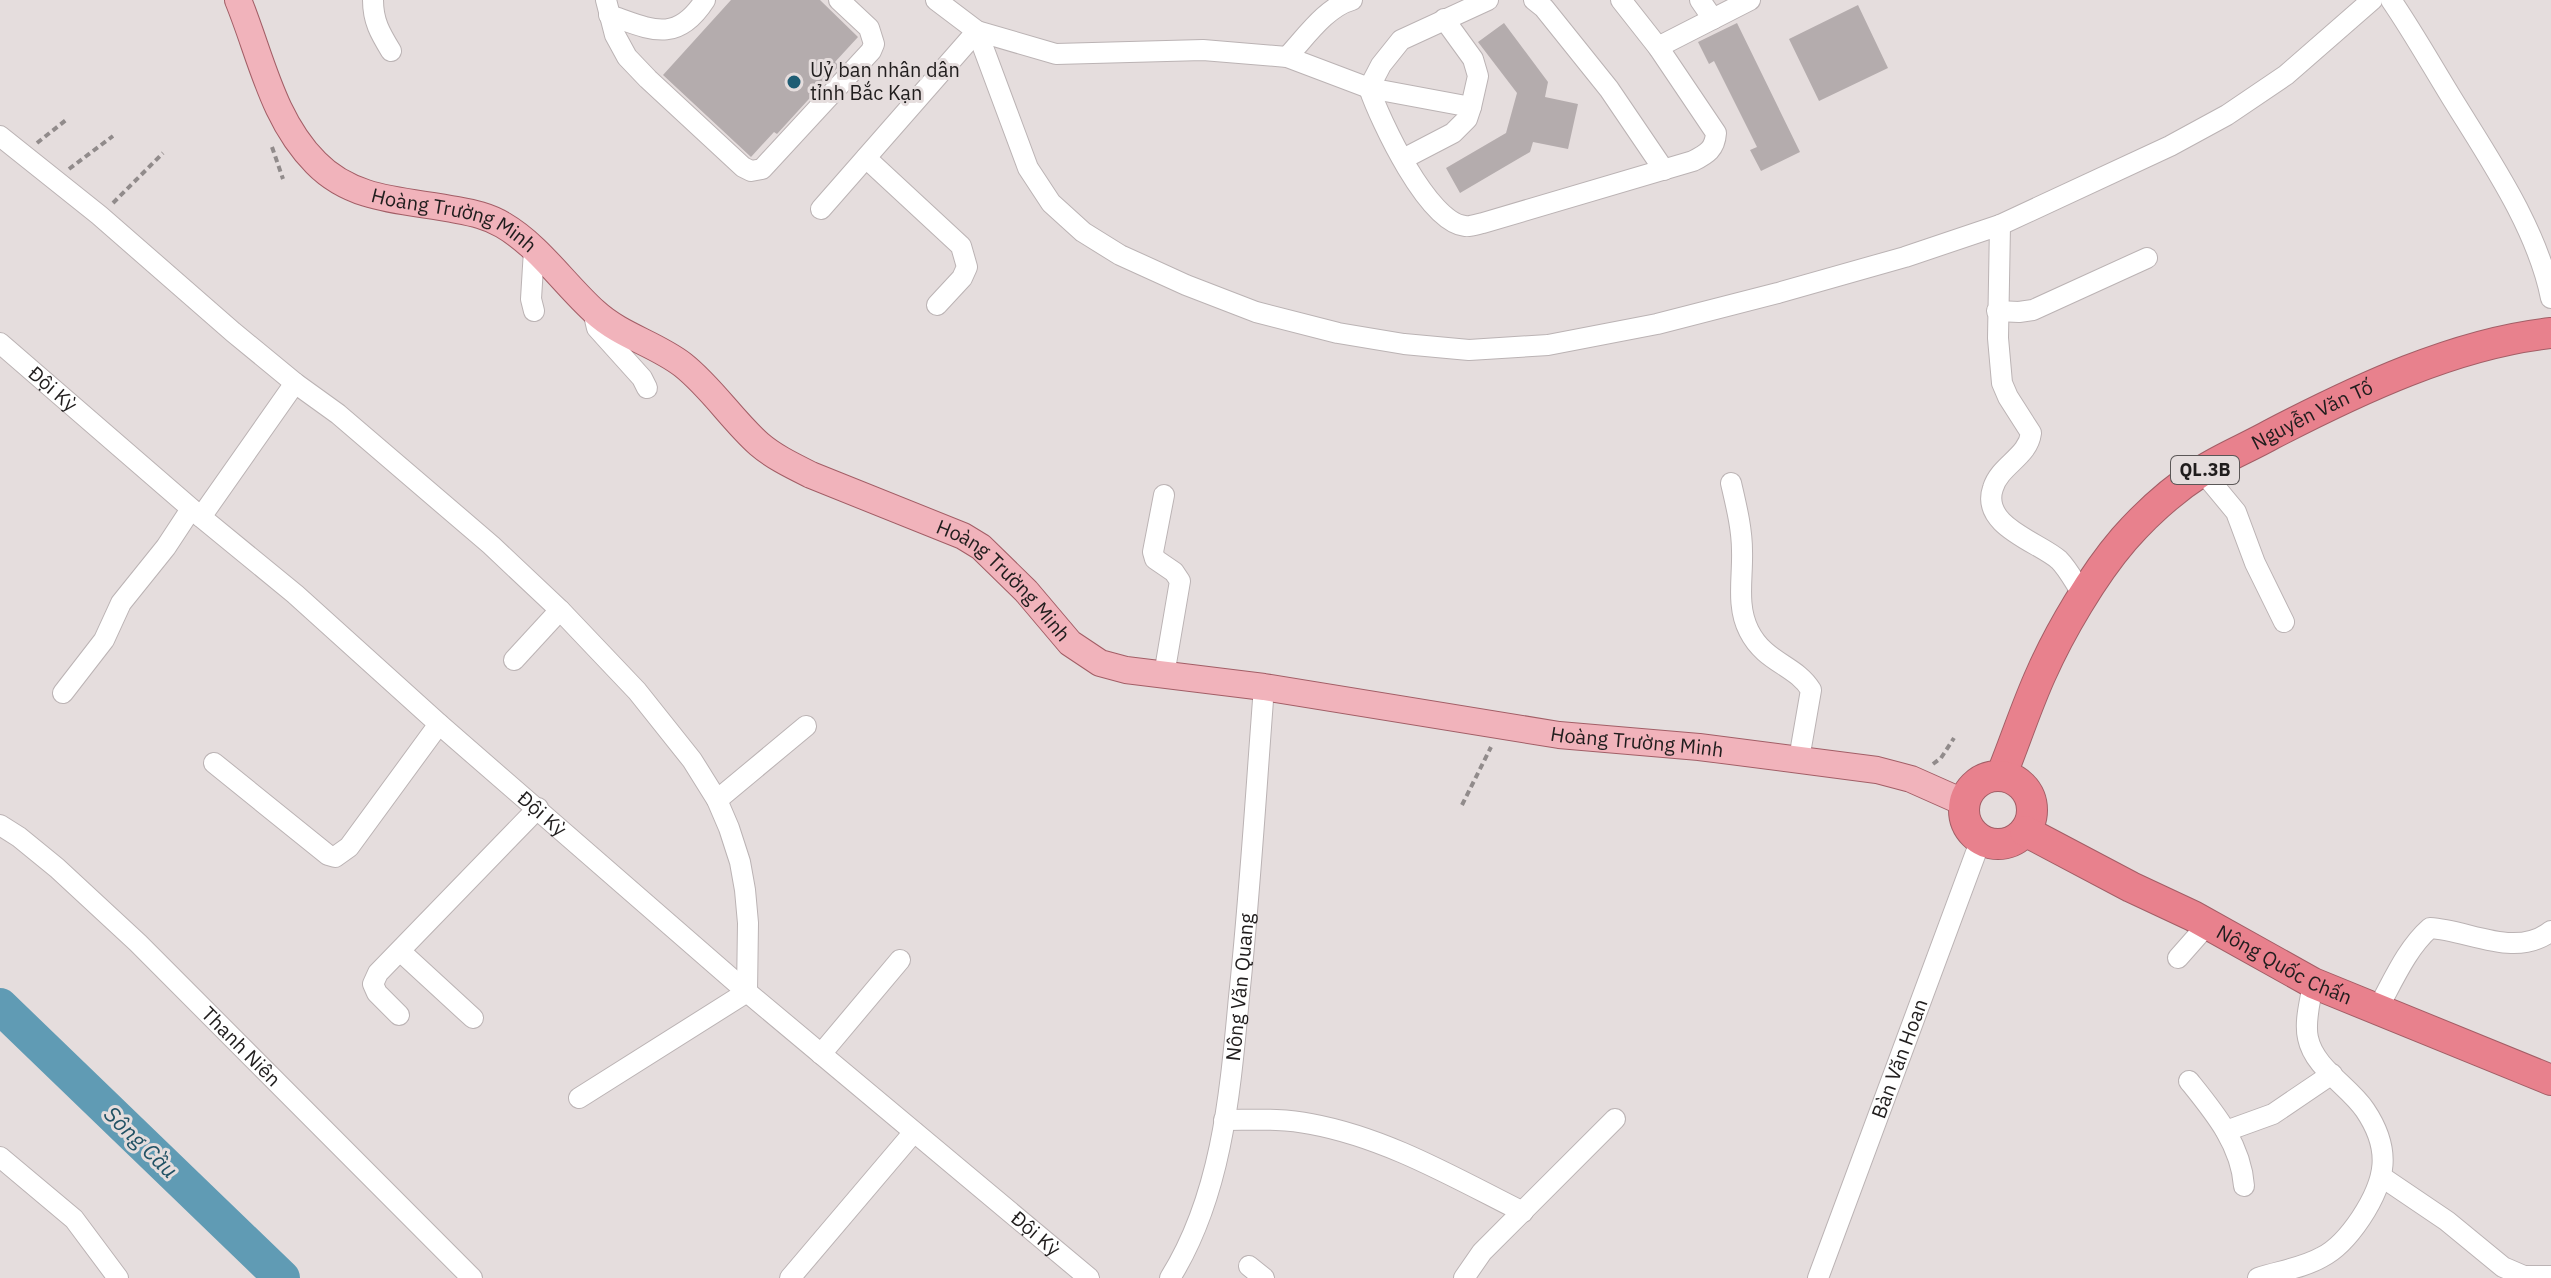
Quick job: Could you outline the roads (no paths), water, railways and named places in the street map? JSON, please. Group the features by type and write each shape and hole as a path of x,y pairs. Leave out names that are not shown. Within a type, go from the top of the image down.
{"highway":[{"name":"Nguyễn Văn Tố","path":"2001,776 2041,674 2084,596 2124,540 2162,502 2202,471 2297,421 2382,382 2467,350 2524,335 2551,333"},
{"path":"2001,776 2023,786 2032,808 2030,821 2025,831 2009,842 1990,842 1981,839 1967,823 1965,803 1977,783 2001,776"},
{"name":"Nông Quốc Chấn","path":"2025,831 2201,920 2313,983 2551,1080"}],"main road":[{"name":"Hoàng Trường Minh","path":"238,0 276,107 296,140 329,176 369,195 484,216 504,225 534,250 610,325 682,364 760,444 790,465 963,536 981,547 1026,591 1055,627 1083,654 1100,663 1559,735 1699,747 1888,773 1938,789 1965,803"}],"street":[{"path":"373,0 373,18 391,51"},
{"path":"608,7 615,35 627,57 743,167 756,171 762,169 871,51 874,44 869,28 839,0"},
{"path":"936,0 977,31 1056,54 1203,50 1287,57 1369,88 1471,107"},
{"path":"1287,57 1328,14 1352,0"},
{"path":"1488,0 1401,40 1381,65 1369,88 1380,120 1436,210 1449,220 1465,226 1693,161 1708,153 1715,143 1716,133 1658,47 1621,0"},
{"path":"1534,0 1544,8 1609,89 1664,170"},
{"path":"1700,0 1713,19"},
{"path":"1658,47 1750,0"},
{"path":"977,31 1028,168 1051,203 1083,232 1120,255 1256,312 1338,333 1404,344 1469,350 1548,345 1657,324 1905,257 2000,225 2170,146 2227,115 2286,75 2372,0"},
{"path":"2391,0 2501,181 2530,236 2551,298"},
{"path":"608,7 652,29 672,30 691,18 701,2"},
{"path":"1403,159 1453,133 1467,119 1471,107 1478,76 1473,59 1444,19"},
{"path":"821,209 977,31"},
{"path":"0,136 99,215 295,383 338,414 491,545 560,610 663,721 717,800 740,862 745,890 747,992 579,1098"},
{"path":"866,158 961,246 967,267 962,278 937,305"},
{"path":"2000,225 1997,311 2002,383 2031,433 2030,443 2023,453 2000,474 1993,485 1993,506 2008,528 2061,562 2084,596"},
{"path":"534,250 531,299 534,311"},
{"path":"1997,311 2033,310 2147,258"},
{"path":"593,311 597,328 642,378 647,388"},
{"name":"Đội Kỳ","path":"0,343 196,513 295,594 439,724 747,992 1089,1278"},
{"path":"63,693 104,640 121,603 196,513 295,383"},
{"path":"2202,471 2236,512 2255,563 2284,622"},
{"path":"1731,483 1740,527 1741,599 1748,628 1758,645 1772,659 1798,675 1811,690 1799,759"},
{"path":"1164,495 1153,552 1155,559 1180,581 1164,675"},
{"path":"514,660 560,610"},
{"name":"Nông Văn Quang","path":"1170,1278 1192,1241 1209,1195 1224,1120 1250,890 1264,687"},
{"path":"214,763 328,855 335,857 349,847 439,724"},
{"path":"717,800 806,726"},
{"path":"399,1015 377,993 373,984 378,973 538,808"},
{"name":"Thanh Niên","path":"0,825 57,868 138,943 472,1278"},
{"name":"Bàn Văn Hoan","path":"1818,1278 1981,839"},
{"path":"2178,958 2201,920"},
{"path":"2378,1008 2410,952 2430,928 2491,942 2512,943 2536,939 2551,931"},
{"path":"400,951 473,1018"},
{"path":"821,1054 900,960"},
{"path":"2258,1278 2308,1264 2333,1251 2358,1223 2382,1177 2381,1142 2373,1122 2317,1056 2308,1038 2313,983"},
{"path":"2226,1131 2273,1114 2332,1074"},
{"path":"2189,1081 2226,1131 2238,1153 2244,1186"},
{"path":"1224,1120 1277,1119 1339,1130 1396,1150 1523,1212"},
{"path":"1464,1278 1482,1252 1615,1119"},
{"path":"790,1278 914,1132"},
{"path":"0,1157 74,1219 118,1278"},
{"path":"2382,1177 2447,1221 2503,1267 2524,1276 2551,1276"}],"waterway":[{"name":"Sông Cầu","path":"0,1006 282,1278"}],"place":[{"name":"Uỷ ban nhân dân tỉnh Bắc Kạn","path":"794,82"}]}
